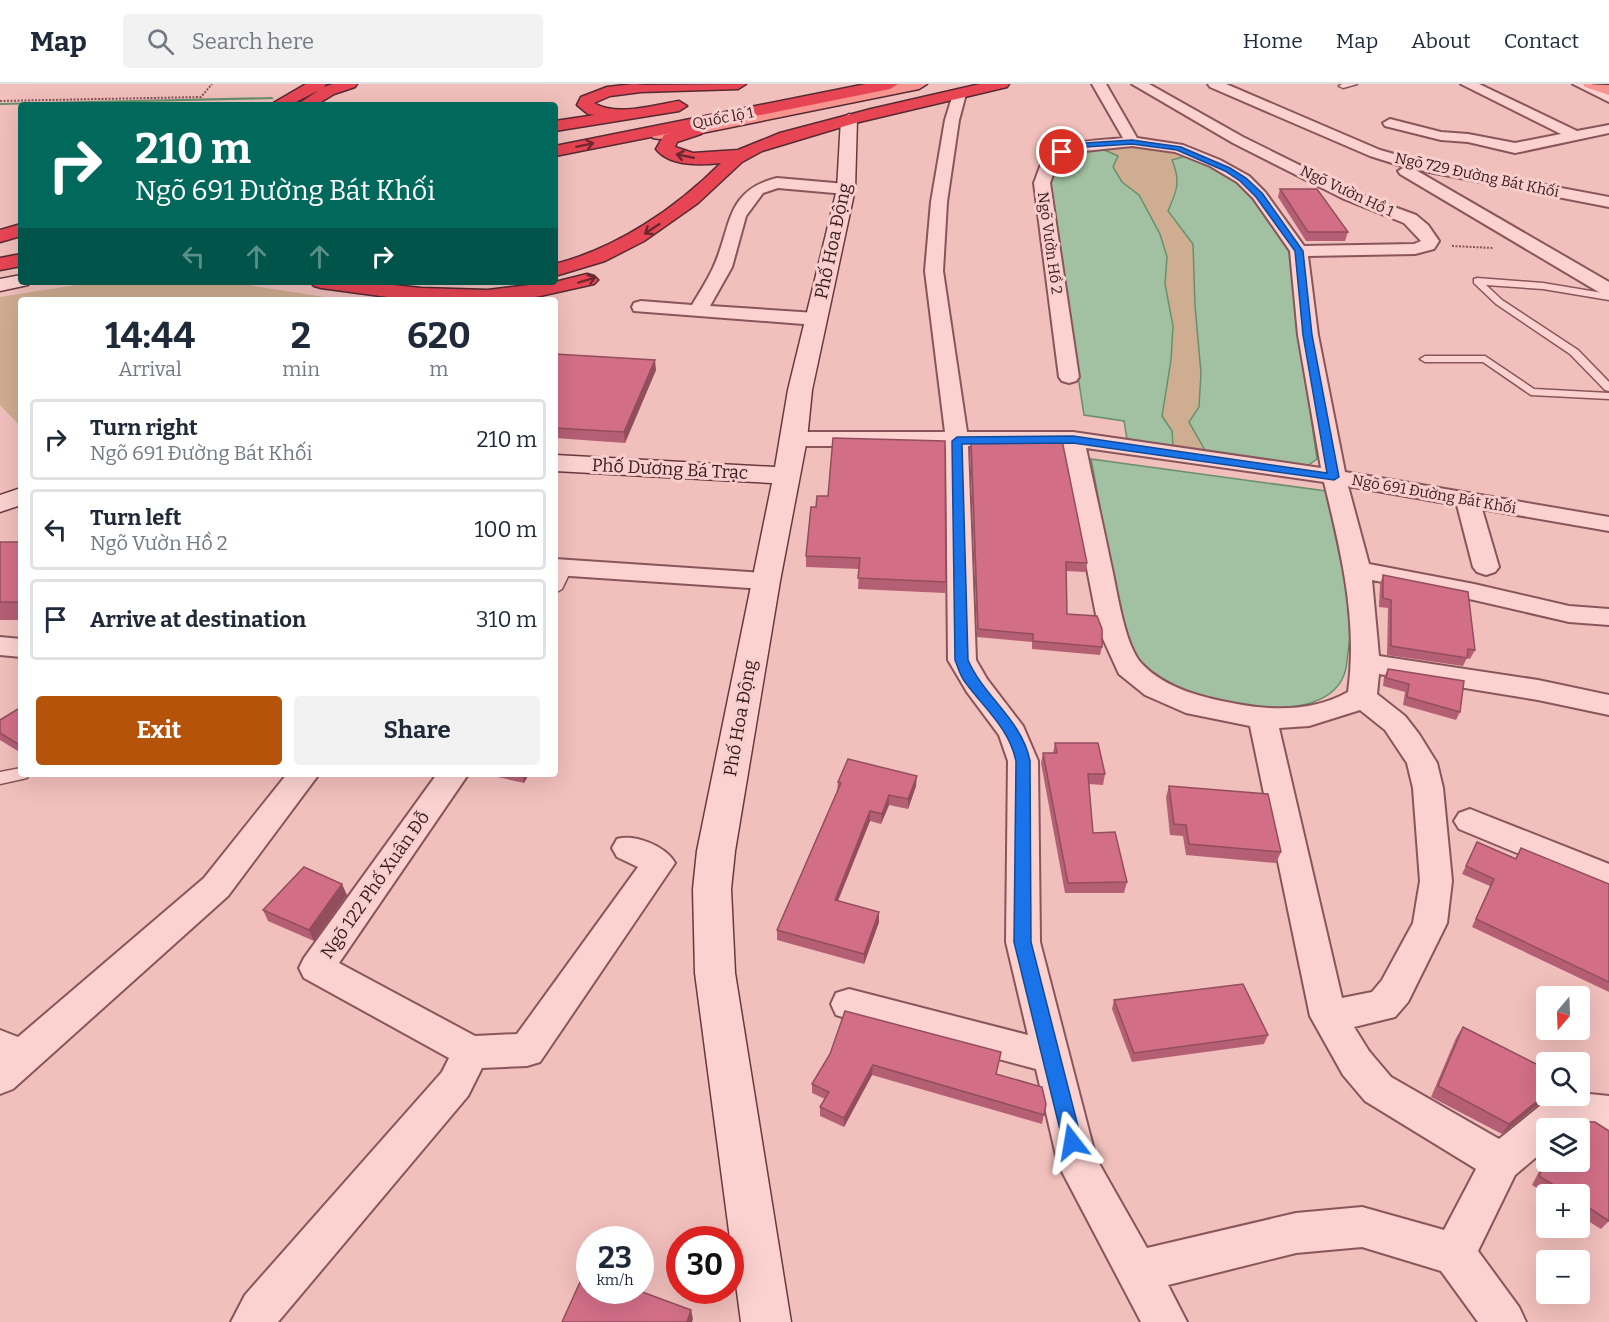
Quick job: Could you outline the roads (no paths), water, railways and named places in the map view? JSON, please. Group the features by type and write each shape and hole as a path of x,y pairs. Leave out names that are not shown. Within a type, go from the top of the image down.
{"highway":[{"path":"284,102 318,84"},
{"path":"310,102 328,91 349,84"},
{"path":"582,84 741,91"},
{"name":"Quốc lộ 1","path":"558,134 741,91 813,84"},
{"name":"Quốc lộ 1","path":"558,151 890,84"},
{"path":"558,269 602,256 631,243 664,221 715,180 742,154 769,141 849,119 949,98 1001,84"},
{"path":"640,88 598,94 587,100 585,105 602,112 624,113 705,103"},
{"path":"558,126 705,103 741,91"},
{"path":"702,128 670,139 665,149 679,155 703,159 742,154"},
{"path":"484,297 523,294 567,286 607,274 639,258 663,241 687,219 715,180"},
{"path":"0,236 18,231"},
{"path":"0,245 18,242"},
{"path":"0,266 18,261"},
{"path":"0,266 18,265"},
{"path":"341,285 415,296 443,297"}],"main road":[{"path":"615,139 702,128 919,84"},
{"path":"1591,84 1609,90"}],"street":[{"path":"1099,84 1132,142"},
{"name":"Ngõ Vườn Hồ 1","path":"1139,84 1238,140 1350,196 1410,219 1429,237 1428,246 1414,249 1299,251"},
{"name":"Ngõ 729 Đường Bát Khối","path":"1215,84 1375,153 1420,166 1609,202"},
{"path":"1468,84 1574,135"},
{"path":"1580,84 1609,98"},
{"path":"949,98 934,271 957,441 962,660 969,679 1005,722 1020,746 1023,761 1023,942 1078,1164 1165,1322"},
{"name":"Phố Hoa Động","path":"764,1319 715,973 712,889 716,851 765,581 794,439 800,390 846,189 849,119"},
{"path":"1390,123 1421,132 1515,148 1609,129"},
{"path":"1184,150 1238,140"},
{"name":"Ngõ Vườn Hồ 2","path":"1069,377 1042,183 1050,161 1062,152 1091,144 1132,142 1184,150 1215,163 1243,179 1259,195 1299,251 1308,335 1334,477 1358,570 1366,663 1362,697"},
{"path":"1375,153 1609,290"},
{"path":"698,311 723,267 738,216 757,190 777,183 846,189"},
{"path":"0,285 18,282"},
{"path":"641,307 816,319"},
{"name":"Ngõ 691 Đường Bát Khối","path":"794,439 957,441 1073,439 1334,477 1467,500 1606,531"},
{"path":"1073,439 1112,630 1129,668 1155,688 1196,706 1263,719 1309,716 1346,706 1362,697 1395,723 1422,763 1429,800 1436,881 1430,923 1395,991 1382,1006 1328,1016"},
{"name":"Phố Dương Bá Trạc","path":"558,463 786,476"},
{"path":"0,504 18,497"},
{"path":"1467,500 1486,567"},
{"path":"1358,570 1474,592 1569,614 1609,617"},
{"path":"558,575 765,581"},
{"path":"0,646 18,648"},
{"path":"1366,663 1538,690 1609,705"},
{"path":"1263,719 1328,1016 1356,1063 1378,1089 1501,1162"},
{"path":"7,1060 216,887 302,777"},
{"name":"Ngõ 122 Phố Xuân Đỗ","path":"452,777 316,968 471,1052"},
{"path":"1470,821 1609,878"},
{"path":"253,1322 260,1310 454,1084 471,1052 527,1050 658,863 628,848"},
{"path":"849,1004 1051,1057"},
{"path":"1454,1254 1501,1162 1565,1109 1609,1114"},
{"path":"1137,1271 1296,1233 1362,1227 1454,1254 1504,1322"}],"lane":[{"path":"1343,86 1353,84"},
{"path":"1609,297 1543,286 1477,281 1499,302 1574,352 1609,388"},
{"path":"1425,358 1485,359 1531,392 1609,396"},
{"path":"0,778 18,775"}],"waterway":[{"path":"91,102 272,98"},
{"path":"0,104 18,104"}]}
